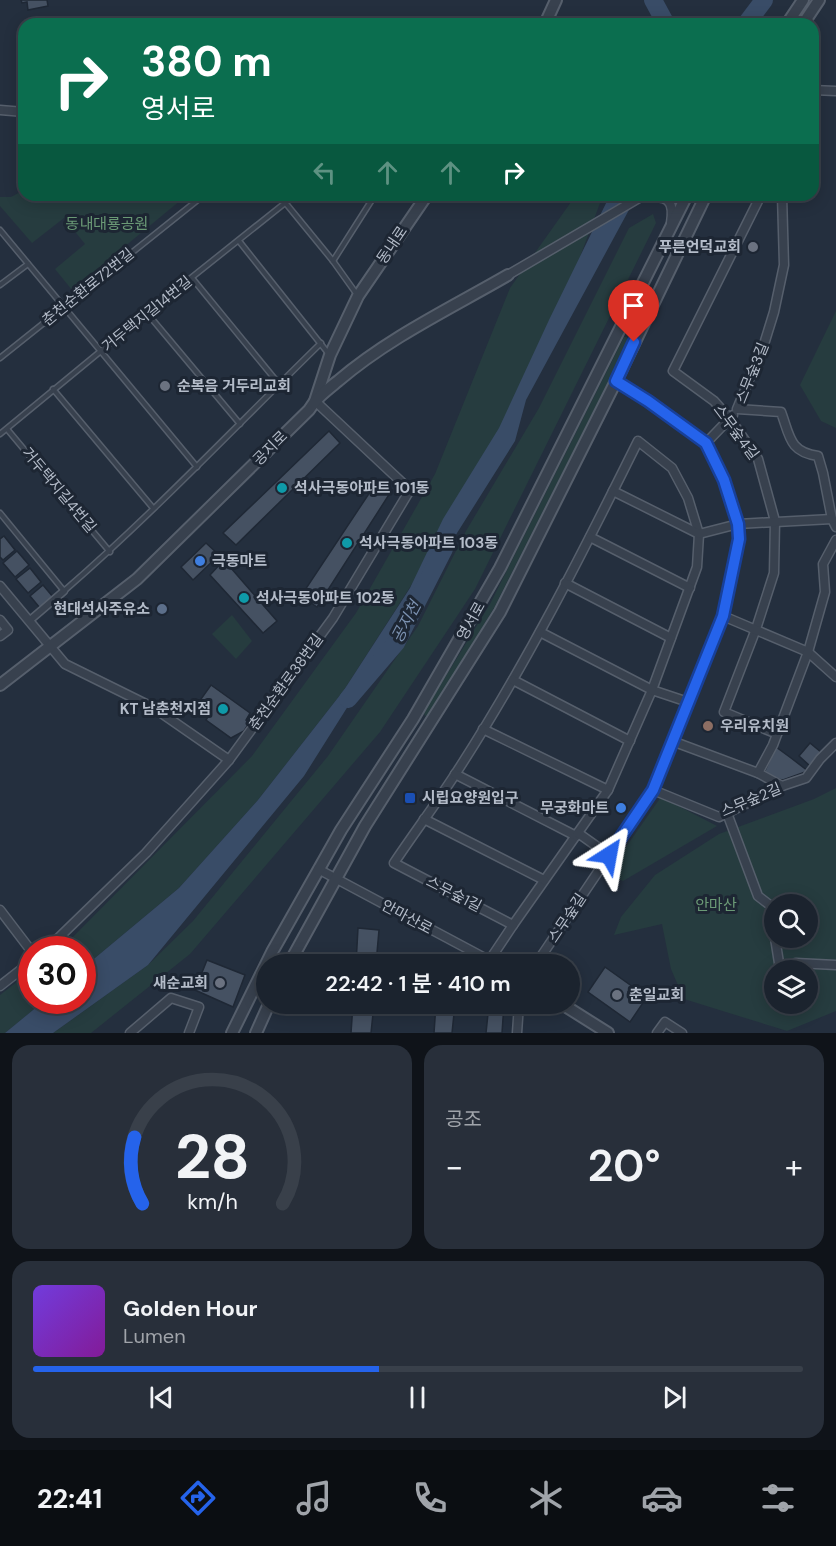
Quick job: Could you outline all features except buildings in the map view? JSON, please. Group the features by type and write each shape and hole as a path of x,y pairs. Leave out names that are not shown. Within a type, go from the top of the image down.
{"street":[{"path":"547,18 556,0"},
{"path":"791,18 803,0"},
{"path":"807,18 819,0"},
{"path":"819,91 836,91"},
{"path":"0,110 18,112"},
{"name":"동내로","path":"315,401 330,355 358,296 423,201"},
{"path":"508,275 634,201"},
{"path":"669,201 672,205 671,225"},
{"name":"영서로","path":"232,1033 318,869 414,719 485,596 684,201"},
{"name":"영서로","path":"294,954 334,878 367,823 500,612 616,381 702,201"},
{"name":"스무숲4길","path":"758,201 674,371 714,402 730,419 758,459 775,521 774,573 756,629 724,712 777,734"},
{"name":"스무숲3길","path":"782,201 784,265 774,312 765,342 737,409 780,412 795,448 805,454 818,456 834,523"},
{"name":"공지로","path":"0,685 137,579 309,410 315,401 365,360 508,275"},
{"name":"스무숲길","path":"543,954 653,790 723,616 739,539 738,524 724,480 706,443 616,381"},
{"name":"춘천순환로38번길","path":"60,936 146,853 229,760 333,618 410,490 315,401"},
{"path":"706,443 737,409"},
{"name":"스무숲1길","path":"638,441 672,468 688,498 699,534 697,567 690,588 652,690 608,790 513,925 394,863 455,774 513,680 590,537 638,441"},
{"path":"614,491 699,534 738,524 775,521 834,523"},
{"path":"590,537 690,588"},
{"path":"758,773 777,734 808,652 825,592 822,564 836,540"},
{"path":"565,583 671,638"},
{"path":"0,586 65,664 154,708 229,760"},
{"path":"30,621 64,591"},
{"path":"723,616 808,652 836,677"},
{"path":"0,620 8,630 0,636"},
{"path":"540,632 652,690 688,702"},
{"path":"513,680 630,741"},
{"path":"483,729 608,790"},
{"path":"672,741 758,773 782,786"},
{"name":"스무숲2길","path":"653,790 719,817 782,786 807,778 820,759 836,743"},
{"path":"455,774 577,835 609,855"},
{"path":"353,811 355,822 360,825 367,823"},
{"path":"728,813 758,896 764,901"},
{"path":"424,819 544,880"},
{"name":"안마산로","path":"318,869 476,954"},
{"path":"0,910 20,936"},
{"path":"290,920 301,919 306,932"},
{"path":"498,954 513,925"},
{"path":"777,948 780,969 796,963 836,965"},
{"path":"0,986 18,972"},
{"path":"129,1033 171,998 200,1007 189,1033"},
{"path":"256,1033 265,1014"},
{"path":"517,1033 518,1014"},
{"path":"578,1014 609,1033"},
{"path":"657,1033 665,1022 682,1033"}],"lane":[{"name":"춘천순환로72번길","path":"0,358 196,201"},
{"name":"거두택지길14번길","path":"0,434 288,201"},
{"path":"333,261 370,202"},
{"path":"285,203 333,261 358,296"},
{"path":"0,230 198,467"},
{"path":"239,241 330,355"},
{"path":"0,285 28,264"},
{"path":"192,278 279,384"},
{"path":"147,313 240,424"},
{"path":"0,513 64,591 110,552 321,344"},
{"path":"53,389 153,508"},
{"name":"거두택지길4번길","path":"7,429 110,552"}],"green space":[{"name":"동내대룡공원","path":"18,193 18,201 180,201 72,290 55,269 85,244 64,218 32,243 0,206 0,197 11,197"},
{"path":"572,201 601,201 548,343 478,481 344,690 258,800 179,888 96,957 96,936 74,936 252,756 356,613 435,474 510,288"},
{"path":"653,214 656,223 475,589 380,732 190,954 91,1033 53,1033 80,1014 96,1014 96,1002 148,965 193,921 328,756 418,626 466,531 539,408 629,228"},
{"path":"836,311 836,428 821,421 800,385"},
{"path":"624,337 627,337 628,343 494,608 429,715 425,716 425,710 490,604"},
{"path":"232,615 252,641 236,659 212,634"},
{"name":"안마산","path":"836,788 836,1011 787,1031 684,999 671,969 662,924 614,935 621,917 655,875 719,834 814,799"},
{"path":"661,797 717,826 623,881 607,874"},
{"path":"18,981 18,1014 28,1014 5,1033 0,1033 0,995"}],"water":[{"path":"607,201 634,201 526,400 515,441 304,776 148,965 96,1002 96,957 179,888 258,800 344,690 410,588 443,519 499,428"},
{"path":"28,1014 80,1014 53,1033 5,1033"}],"waterway":[{"path":"653,0 663,18"},
{"path":"750,18 764,0"},
{"name":"공지천","path":"348,699 396,643 444,549"}],"place":[{"name":"푸른언덕교회","path":"753,247"},
{"name":"순복음 거두리교회","path":"165,386"},
{"name":"석사극동아파트 101동","path":"282,488"},
{"name":"석사극동아파트 103동","path":"347,543"},
{"name":"극동마트","path":"200,561"},
{"name":"석사극동아파트 102동","path":"244,598"},
{"name":"현대석사주유소","path":"162,609"},
{"name":"KT 남춘천지점","path":"223,709"},
{"name":"우리유치원","path":"708,726"},
{"name":"시립요양원입구","path":"410,798"},
{"name":"무궁화마트","path":"621,808"},
{"name":"새순교회","path":"220,983"},
{"name":"춘일교회","path":"617,995"}],"route":[{"path":"609,855 653,790 723,616 739,539 738,524 724,480 706,443 616,381 634,342"}]}
